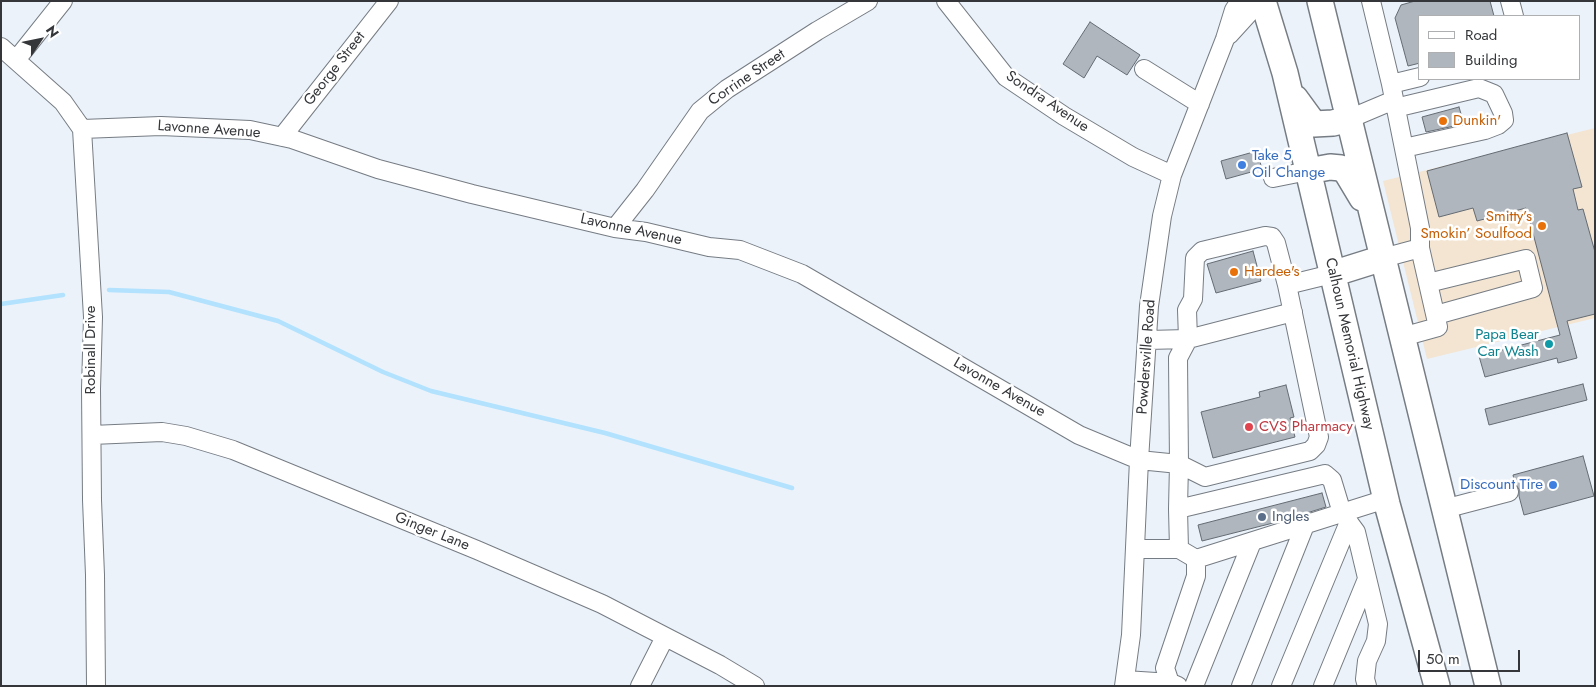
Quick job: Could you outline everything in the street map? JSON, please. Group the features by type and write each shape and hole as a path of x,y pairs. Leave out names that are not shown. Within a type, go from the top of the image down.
{"highway":[{"name":"Calhoun Memorial Highway","path":"1262,1 1288,88 1386,499 1437,686"},
{"path":"1320,1 1488,686"},
{"path":"1288,88 1314,124 1333,124 1349,119"},
{"path":"1308,171 1330,167 1341,168 1347,173 1373,215"},
{"path":"1332,274 1383,258"}],"street":[{"path":"16,60 63,1"},
{"name":"George Street","path":"282,137 389,1"},
{"name":"Corrine Street","path":"615,228 645,190 700,111 727,89 817,31 868,1"},
{"name":"Sondra Avenue","path":"946,1 1006,77 1072,121 1133,157 1172,175"},
{"name":"Powdersville Road","path":"1225,39 1262,1"},
{"path":"1371,1 1404,148 1420,228 1420,248 1438,327 1402,337"},
{"path":"1510,1 1514,15"},
{"name":"Powdersville Road","path":"1124,683 1131,635 1139,460 1149,306 1162,216 1172,175 1225,39 1234,4"},
{"path":"1,47 63,102 82,129"},
{"path":"1144,69 1200,104"},
{"path":"1349,119 1393,98 1418,79"},
{"path":"1393,98 1479,88 1494,94 1503,113 1504,120 1498,125 1485,130 1404,148"},
{"name":"Lavonne Avenue","path":"82,129 161,126 250,130 282,137 378,169 472,194 615,228 740,250 802,274 1080,435 1139,460 1179,464"},
{"name":"Robinall Drive","path":"82,129 93,317 91,389 96,686"},
{"path":"1273,178 1308,171"},
{"path":"1179,464 1204,477 1310,451 1319,438 1287,285 1276,243 1272,237 1266,236 1202,251 1195,258 1193,298 1187,310 1188,340 1178,358 1179,549"},
{"path":"1383,258 1420,248"},
{"path":"1428,283 1526,259 1534,288 1436,315"},
{"path":"1287,285 1332,274"},
{"path":"1147,340 1188,340 1292,312"},
{"name":"Ginger Lane","path":"92,435 162,432 186,436 222,446 494,557 602,604 720,665 755,686"},
{"path":"1178,509 1325,474 1332,480 1345,517 1356,532 1378,624 1376,641 1367,661 1365,679 1367,686"},
{"path":"1444,509 1509,492"},
{"path":"1136,549 1179,549 1196,559 1305,525 1345,517 1386,499"},
{"path":"1281,686 1345,517"},
{"path":"1242,686 1305,525"},
{"path":"1194,686 1252,542"},
{"path":"1174,685 1165,668 1196,576 1196,559"},
{"path":"1322,686 1367,578"},
{"path":"640,686 666,637"},
{"path":"1124,683 1174,685"}],"shaded area":[{"path":"1595,128 1595,318 1427,359 1383,181"}],"building":[{"path":"1415,1 1490,1 1494,15 1418,15 1418,64 1408,66 1395,18 1401,5"},
{"path":"1090,22 1140,55 1127,75 1097,56 1084,78 1063,64"},
{"name":"Dunkin'","path":"1459,107 1464,124 1426,132 1422,117"},
{"path":"1567,133 1582,187 1573,189 1578,210 1583,209 1595,252 1595,314 1567,321 1577,358 1558,363 1557,358 1485,377 1479,356 1560,335 1530,222 1526,208 1477,221 1473,208 1439,217 1427,171"},
{"name":"Take 5 Oil Change","path":"1257,151 1262,169 1226,179 1221,161"},
{"name":"Hardee's","path":"1253,251 1261,281 1216,293 1207,264"},
{"path":"1583,384 1587,400 1489,425 1485,409"},
{"name":"CVS Pharmacy","path":"1286,385 1294,417 1290,418 1295,437 1213,458 1201,412 1260,397 1259,392"},
{"name":"Discount Tire","path":"1583,456 1594,496 1524,515 1519,489 1515,484 1513,475"},
{"name":"Ingles","path":"1322,493 1326,507 1281,521 1202,541 1198,525"}],"waterway":[{"path":"109,290 169,292 278,321 383,372 431,391 605,433 792,488"},
{"path":"1,304 63,295"}],"place":[{"name":"Dunkin'","path":"1443,121"},
{"name":"Take 5 Oil Change","path":"1242,165"},
{"name":"Smitty’s Smokin’ Soulfood","path":"1542,226"},
{"name":"Hardee's","path":"1234,272"},
{"name":"Papa Bear Car Wash","path":"1549,344"},
{"name":"CVS Pharmacy","path":"1249,427"},
{"name":"Discount Tire","path":"1553,485"},
{"name":"Ingles","path":"1262,517"}]}
